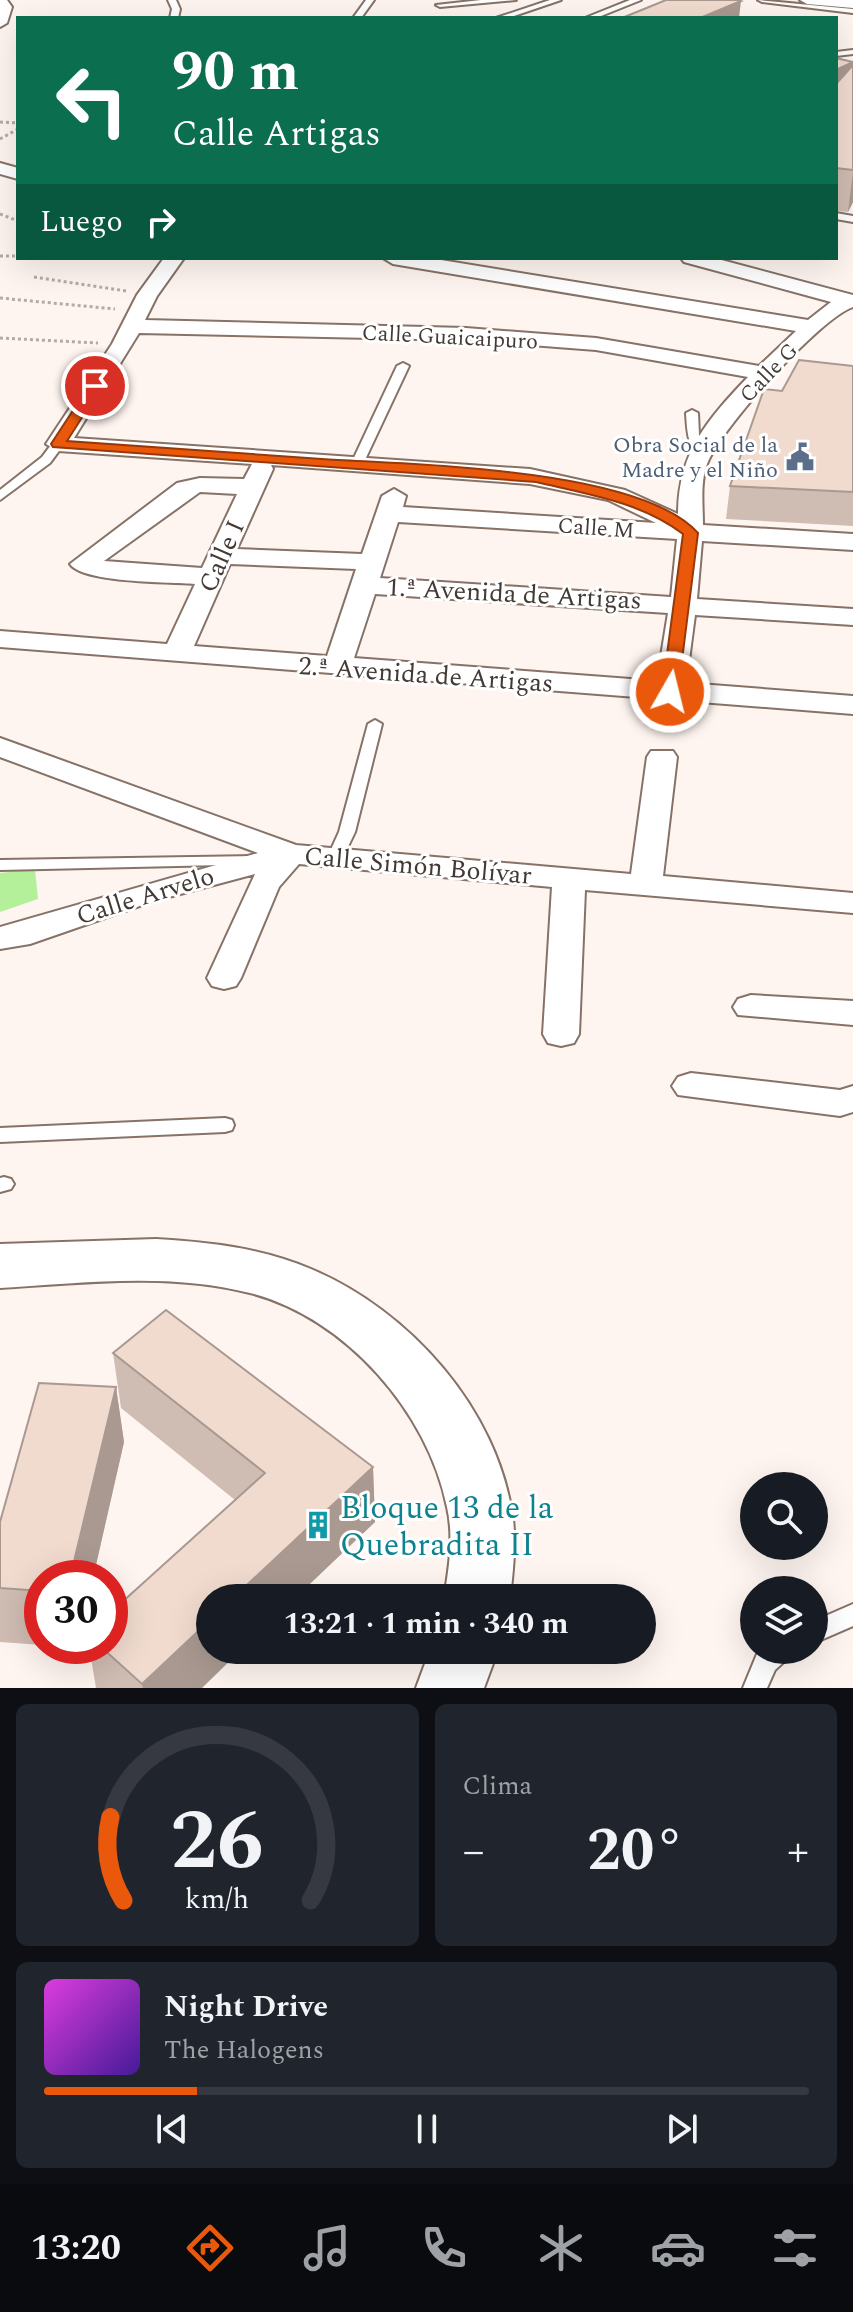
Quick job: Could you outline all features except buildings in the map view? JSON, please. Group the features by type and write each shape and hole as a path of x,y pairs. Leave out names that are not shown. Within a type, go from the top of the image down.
{"main road":[{"path":"0,1266 140,1261 200,1264 249,1271 301,1287 335,1308 414,1375 440,1412 467,1464 480,1508 482,1540 478,1584"},
{"path":"450,1688 459,1664"}],"street":[{"path":"807,0 848,4"},
{"path":"0,2 5,7 0,23"},
{"path":"173,260 58,444 536,478 652,508 690,533"},
{"path":"406,260 810,327"},
{"path":"518,278 540,260"},
{"path":"699,260 850,300"},
{"name":"Calle G","path":"670,692 690,533 689,493 701,452 732,409 810,327 850,300"},
{"name":"Calle Guaicaipuro","path":"134,319 466,334 596,344 774,367 810,363"},
{"name":"Calle I","path":"176,654 267,458"},
{"path":"337,667 404,468"},
{"name":"1.ª Avenida de Artigas","path":"252,487 200,485 186,488 83,564 86,567 218,566 369,574 853,617"},
{"name":"Calle M","path":"387,514 853,542"},
{"name":"2.ª Avenida de Artigas","path":"0,639 853,705"},
{"name":"Calle Simón Bolívar","path":"0,747 276,857 336,856 853,903"},
{"path":"646,885 662,757"},
{"path":"224,978 276,857"},
{"name":"Calle Arvelo","path":"0,938 276,857"},
{"path":"561,1034 569,878"},
{"path":"751,1007 853,1013"},
{"path":"691,1086 840,1103 853,1099"}],"lane":[{"path":"440,5 512,0"},
{"path":"506,16 557,0"},
{"path":"594,16 637,0"},
{"path":"762,0 848,4"},
{"path":"838,53 853,52"},
{"path":"357,464 403,366"},
{"path":"692,413 693,435 701,452"},
{"path":"0,496 46,460 58,444"},
{"path":"336,856 347,832 375,724"},
{"path":"0,865 276,857"},
{"path":"0,1135 225,1125"},
{"path":"828,1626 853,1615"},
{"path":"755,1688 765,1664"}],"path":[{"path":"34,277 134,319"},
{"path":"0,298 134,319"},
{"path":"0,338 134,319"}],"green space":[{"path":"35,869 38,899 0,912 0,873"}],"place":[{"name":"Obra Social de la Madre y el Niño","path":"800,457"},
{"name":"Bloque 13 de la Quebradita II","path":"318,1525"}],"route":[{"path":"95,386 58,444 536,478 619,497 665,514 690,533 670,692"}]}
